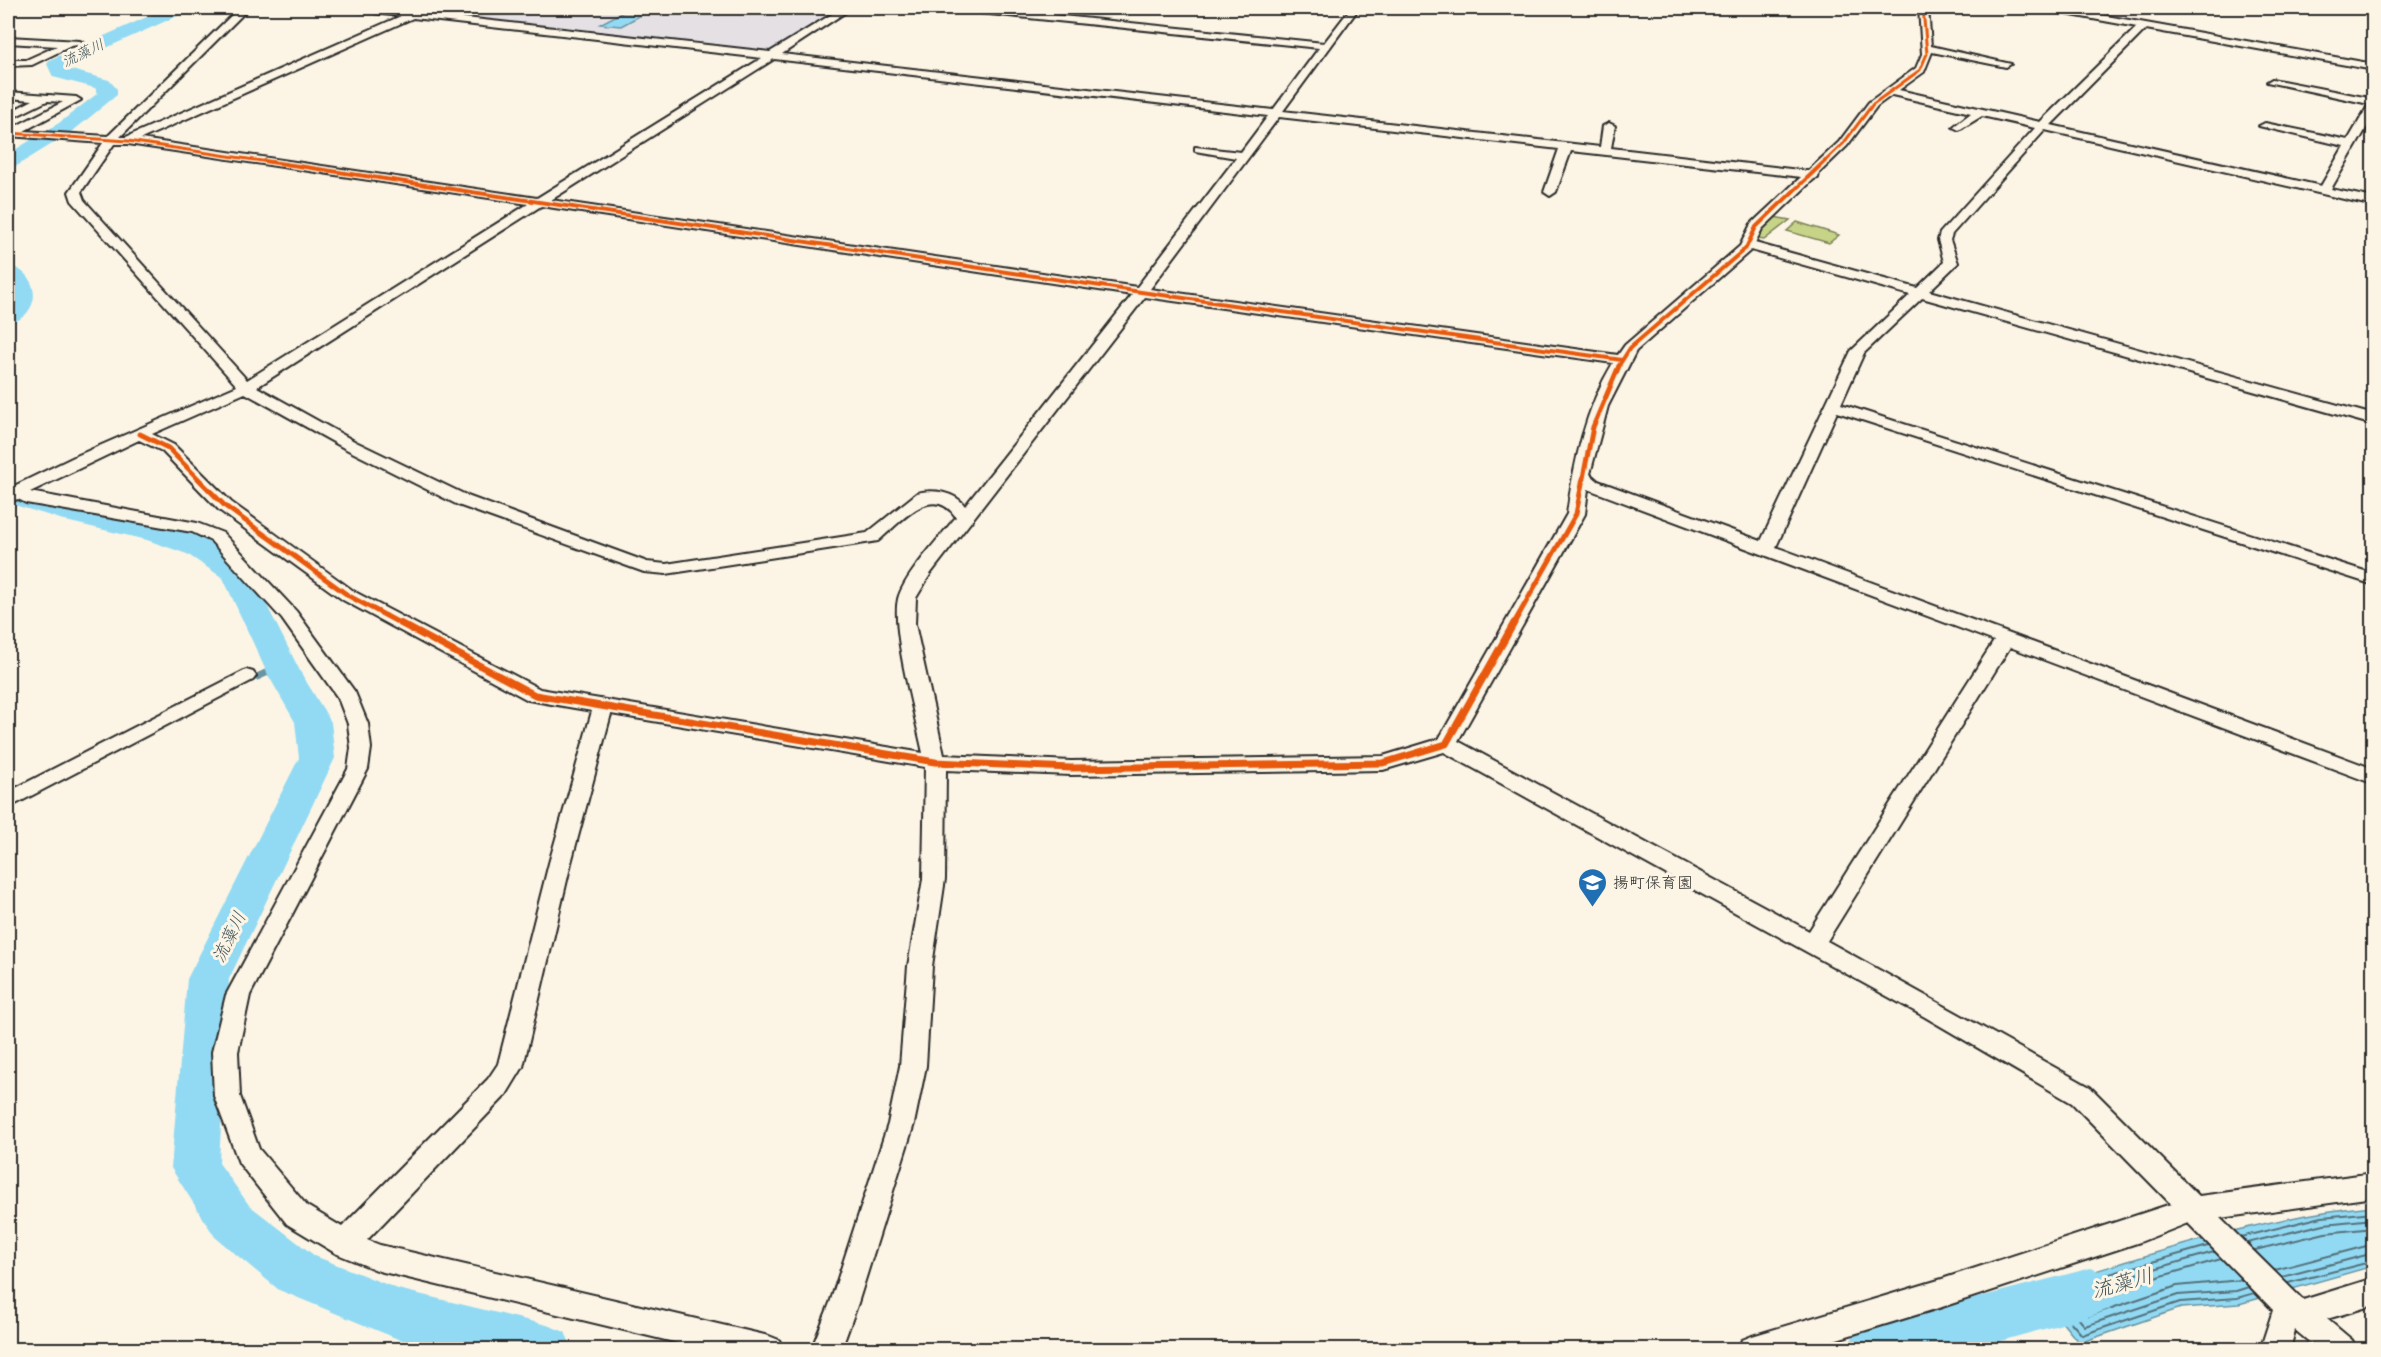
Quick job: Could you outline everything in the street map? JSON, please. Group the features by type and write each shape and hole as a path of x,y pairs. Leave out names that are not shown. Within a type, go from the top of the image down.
{"street":[{"path":"244,8 111,140 75,192 78,201 246,387 350,445 464,501 644,567 666,568 872,537 923,497 940,497 955,503 965,517"},
{"path":"355,8 1275,114 1325,114 1541,150 1566,147 1814,175"},
{"path":"128,141 430,8"},
{"path":"15,493 246,387 848,8"},
{"path":"961,8 1326,46"},
{"path":"826,1350 901,1124 913,1066 920,966 934,879 935,762 906,624 907,598 923,571 1141,292 1355,8"},
{"path":"140,434 168,448 225,506 349,596 544,696 935,762 1071,768 1383,763 1446,744 1576,514 1580,472 1610,378 1630,348 1718,275 1747,244 1756,227 1814,175 1844,144 1873,104 1920,70 1928,48 1923,8"},
{"path":"2049,8 2373,66"},
{"path":"1767,549 1858,351 1951,262 1944,240 1946,233 2041,128 2144,25"},
{"path":"8,40 75,44 28,63 8,63"},
{"path":"1928,48 2006,64"},
{"path":"2272,82 2373,104 2324,191"},
{"path":"1889,91 2041,128 2373,202"},
{"path":"8,96 76,100 9,133"},
{"path":"8,117 45,98"},
{"path":"1959,127 1978,113"},
{"path":"2291,119 2354,138"},
{"path":"1605,151 1609,126"},
{"path":"2265,126 2354,138 2373,136"},
{"path":"9,133 128,141 1141,292 1622,360"},
{"path":"1550,192 1566,147"},
{"path":"1199,148 1244,156"},
{"path":"1747,244 2373,420"},
{"path":"1833,406 2373,580"},
{"path":"1580,472 1592,485 2373,777"},
{"path":"15,493 26,498 172,523 217,537 288,615 348,697 358,724 361,748 358,769 238,996 225,1052 227,1096 248,1155 297,1215 345,1244 379,1258 769,1350"},
{"path":"1812,945 2006,638"},
{"path":"8,801 246,676"},
{"path":"345,1244 497,1087 510,1067 560,863 603,706"},
{"path":"1446,744 1934,1010 2081,1095 2211,1229 2295,1311 2342,1350"},
{"path":"1752,1350 1942,1293 2140,1229 2191,1209 2373,1185"},
{"path":"2275,1350 2282,1320 2295,1311 2373,1291"}],"shaded area":[{"path":"438,8 839,8 770,50 427,12"}],"green space":[{"path":"1774,217 1790,220 1764,240 1758,239 1761,228"},
{"path":"1797,222 1839,235 1829,243 1787,231"}],"water":[{"path":"630,8 654,8 621,26 600,24"},
{"path":"2373,1206 2373,1266 2239,1304 2181,1308 2079,1343 2035,1289 2245,1228 2330,1211"}],"waterway":[{"name":"流藻川","path":"8,163 66,127 107,95 108,89 102,84 60,73 56,64 180,8"},
{"name":"流藻川","path":"8,272 23,288 23,299 8,317"},
{"name":"流藻川","path":"8,494 81,516 156,533 198,547 236,573 284,673 313,722 317,758 208,979 195,1168 232,1221 297,1273 398,1314 547,1350"},
{"path":"257,677 268,672 284,673"},
{"name":"流藻川","path":"1873,1350 2091,1292"}],"cycle path":[{"path":"140,434 168,448 225,506 349,596 535,695 935,762 1071,768 1383,763 1446,744 1576,514 1582,470 1593,427 1608,385 1630,348 1746,248 1756,227 1843,144 1873,104 1920,70 1927,54 1923,8"},
{"path":"8,133 128,141 1141,292 1622,360"}],"place":[{"name":"揚町保育園","path":"1592,908"}]}
